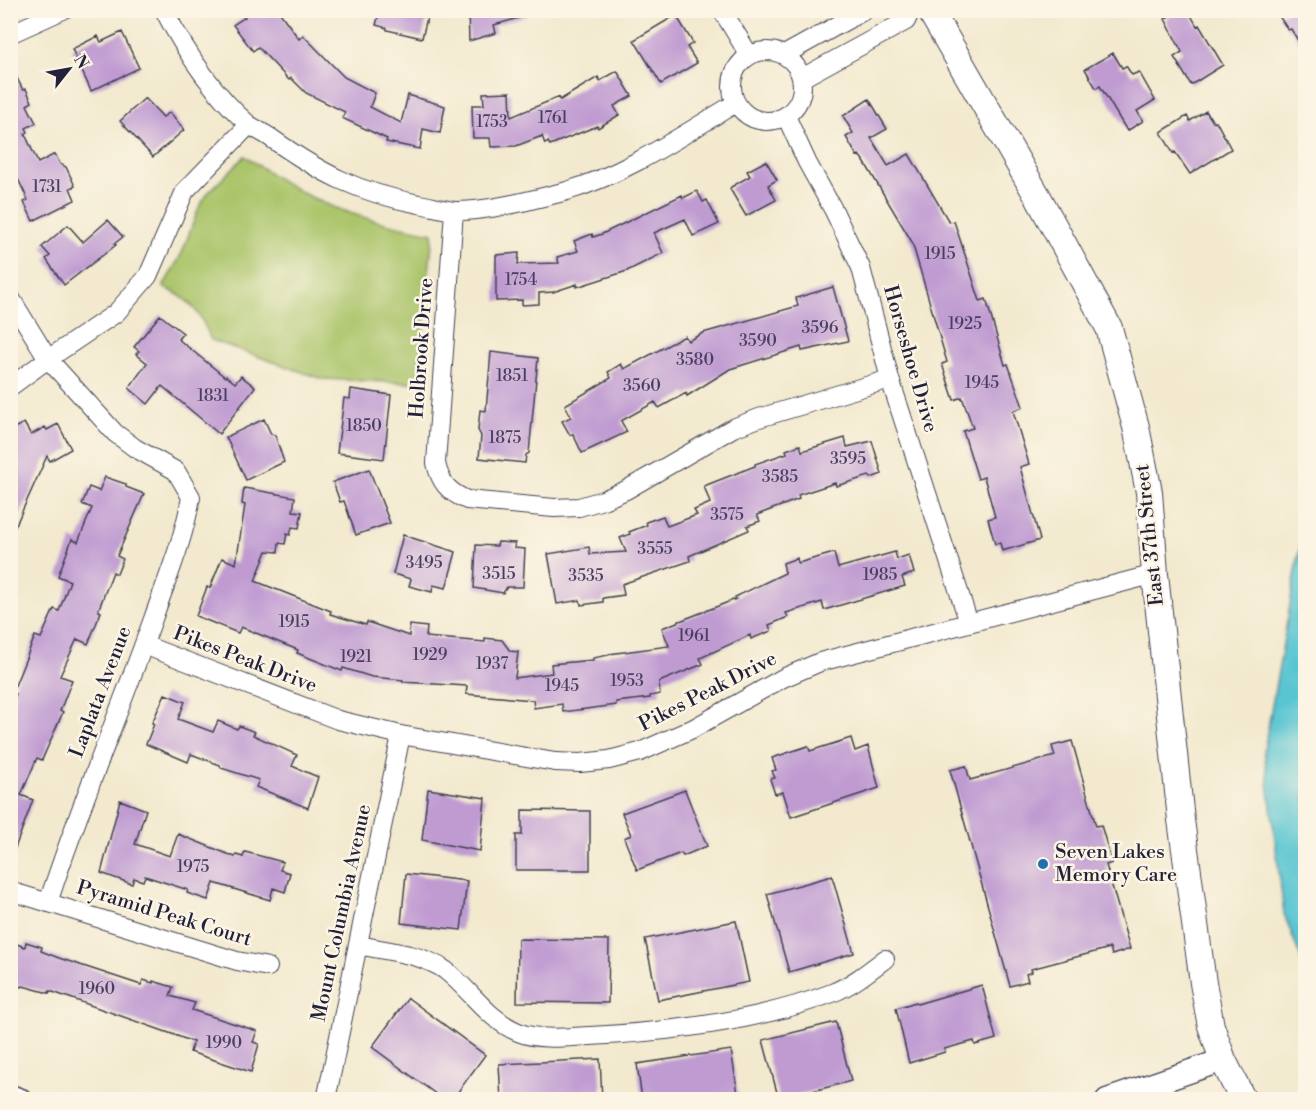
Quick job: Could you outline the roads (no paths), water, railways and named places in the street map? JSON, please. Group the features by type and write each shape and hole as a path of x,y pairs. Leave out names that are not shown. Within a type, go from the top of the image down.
{"main road":[{"name":"East 37th Street","path":"930,10 1038,197 1109,328 1136,427 1149,492 1155,574 1181,819 1203,983 1211,1026 1223,1060 1243,1100"}],"street":[{"path":"10,34 63,10"},
{"path":"164,10 189,52 212,84 249,125 306,162 344,183 389,198 454,211 505,205 594,181 627,167 736,103"},
{"path":"722,10 749,56"},
{"path":"784,55 865,10"},
{"path":"802,78 906,21 911,10"},
{"path":"759,51 784,55 798,68 802,78 800,100 794,109 775,121 753,118 743,112 732,93 735,72 741,63 759,51"},
{"name":"Horseshoe Drive","path":"786,116 861,268 890,379 969,623"},
{"path":"10,387 48,358 116,313 148,276 185,192 249,125"},
{"name":"Holbrook Drive","path":"454,211 436,463 439,477 454,495 467,500 554,508 579,507 626,490 733,428 890,379"},
{"path":"10,297 48,358"},
{"name":"Laplata Avenue","path":"48,358 115,433 135,448 176,471 192,497 186,527 144,645 70,836 48,903"},
{"name":"Pikes Peak Drive","path":"144,645 338,720 401,735 555,762 580,763 609,760 640,752 674,738 783,678 820,662 1155,574"},
{"name":"Mount Columbia Avenue","path":"327,1100 401,735"},
{"name":"Pyramid Peak Court","path":"10,891 237,961 268,967"},
{"path":"358,945 418,958 434,964 446,971 484,1009 501,1022 517,1031 534,1036 554,1037 679,1028 729,1020 795,1005 846,987 885,958"},
{"path":"1107,1100 1223,1060"},
{"path":"10,1096 21,1100"}],"water":[{"path":"1305,520 1305,969 1284,914 1264,750"}],"place":[{"name":"Seven Lakes Memory Care","path":"1043,864"}]}
